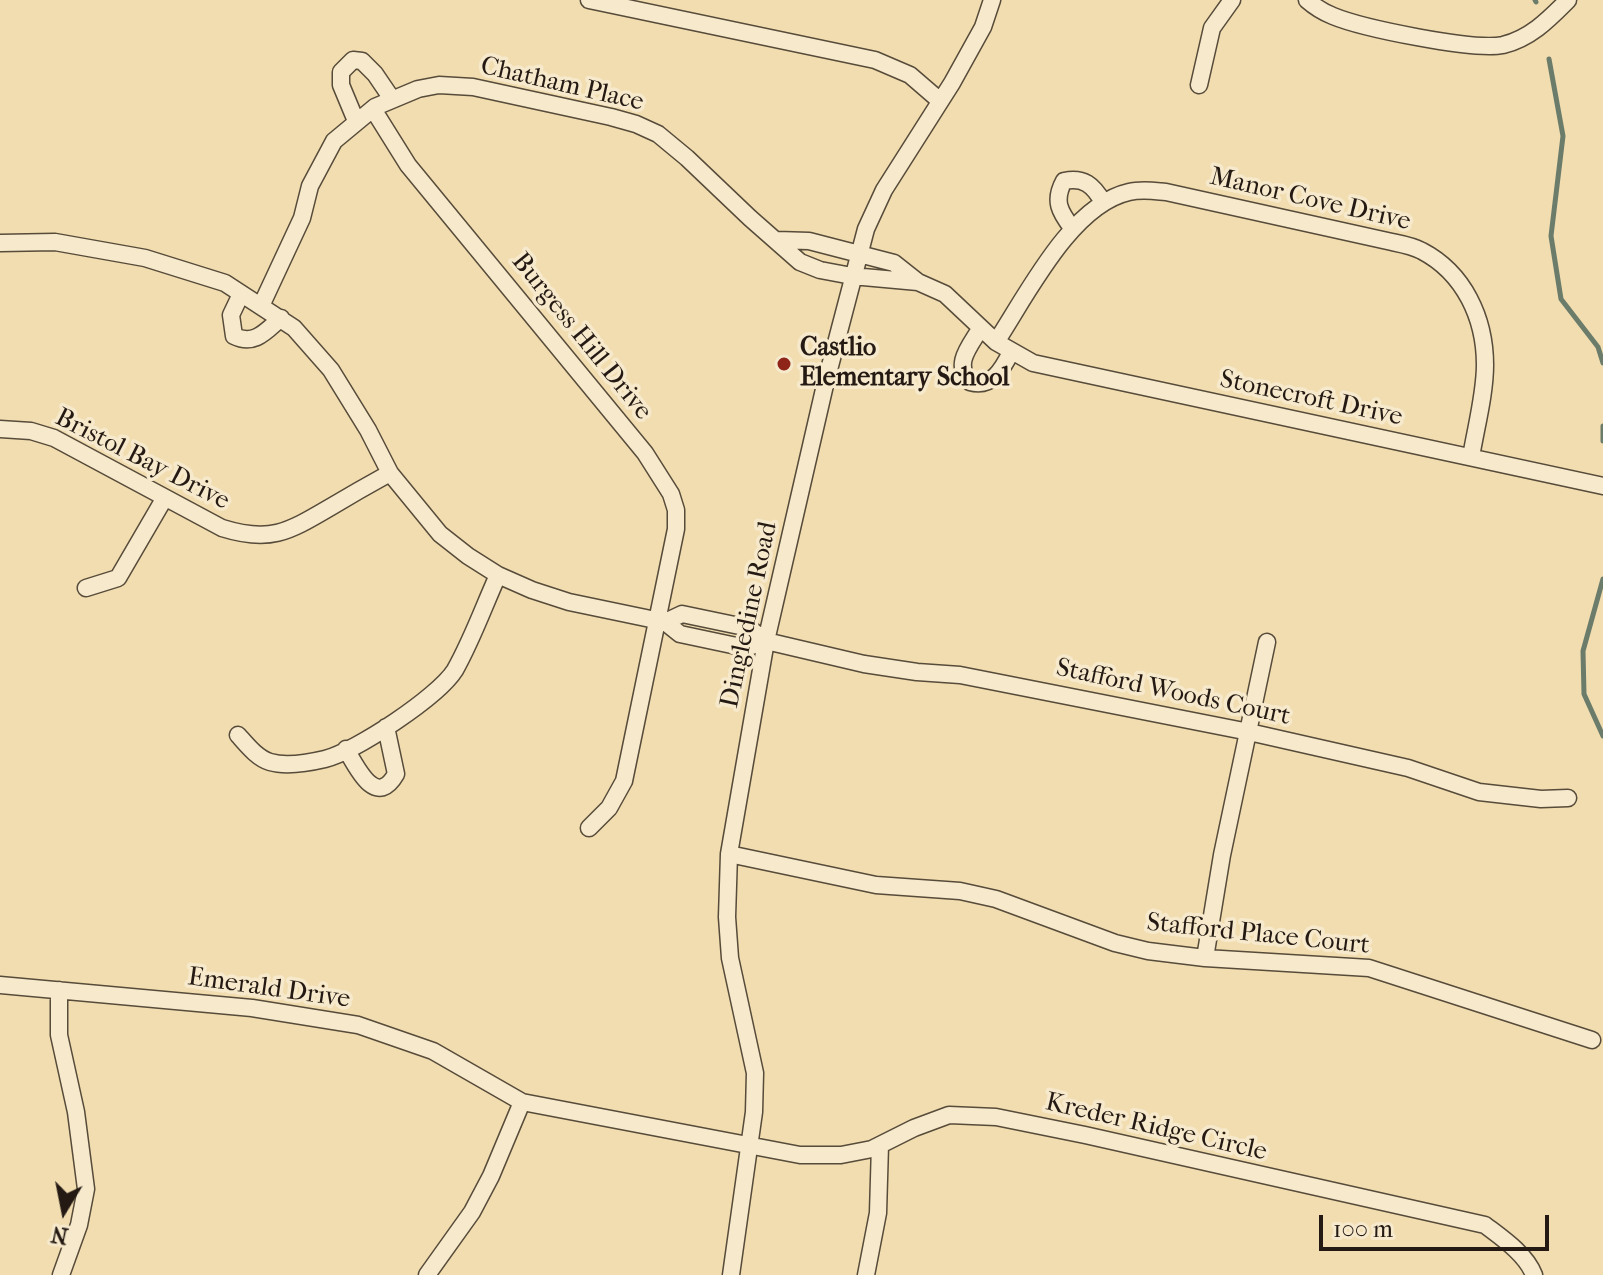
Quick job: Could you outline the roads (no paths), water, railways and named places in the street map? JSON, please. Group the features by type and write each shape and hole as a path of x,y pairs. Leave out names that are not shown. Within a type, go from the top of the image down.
{"street":[{"path":"589,0 875,60 910,75 939,100"},
{"name":"Dingledine Road","path":"731,1275 750,1147 755,1073 730,958 727,917 729,854 766,641 858,252 884,190 952,83 983,27 992,0"},
{"path":"1199,85 1212,28 1232,0"},
{"path":"1307,0 1335,17 1478,46 1502,45 1539,29 1568,0"},
{"path":"356,121 341,85 341,72 353,60 362,61 369,67 392,99"},
{"name":"Chatham Place","path":"261,306 302,218 310,186 334,141 373,109 418,89 439,85 473,87 611,117 658,134 800,262 820,270 852,276"},
{"name":"Burgess Hill Drive","path":"373,109 408,165 645,453 671,494 676,510 676,529 661,622 624,781 609,808 589,828"},
{"path":"1072,228 1057,204 1057,193 1064,181 1074,179 1091,184 1103,202"},
{"name":"Manor Cove Drive","path":"996,342 1072,228 1103,202 1129,192 1166,192 1392,242 1420,250 1443,265 1462,285 1481,322 1485,366 1471,457"},
{"path":"777,240 809,241 858,252"},
{"name":"Stafford Woods Court","path":"0,243 55,242 145,258 225,283 281,318 294,328 331,370 390,473 440,534 498,575 569,602 661,622 682,614 749,628 766,641 864,664 973,677 1249,732 1408,768 1479,792 1541,799 1568,798"},
{"name":"Stonecroft Drive","path":"858,252 894,263 918,282 945,294 996,342 1033,363 1603,486"},
{"name":"Stonecroft Drive","path":"852,276 918,282"},
{"path":"241,294 231,315 234,336 253,340 281,318"},
{"path":"980,329 962,358 961,368 970,382 980,385 993,379 1011,352"},
{"name":"Bristol Bay Drive","path":"0,429 31,431 54,438 164,499 242,535 269,535 296,529 390,473"},
{"path":"86,588 118,578 164,499"},
{"path":"238,735 260,757 289,765 328,758 386,727 422,704 443,685 454,670 498,575"},
{"path":"1205,958 1222,855 1267,642"},
{"path":"346,749 363,778 375,787 390,784 396,774 386,727"},
{"name":"Stafford Place Court","path":"729,854 876,885 972,893 1011,903 1115,943 1164,954 1369,968 1592,1040"},
{"name":"Emerald Drive","path":"0,985 252,1008 358,1025 433,1051 522,1102 750,1147"},
{"path":"59,990 59,1035 76,1112 86,1189 79,1225 61,1275"},
{"path":"427,1275 478,1200 522,1102"},
{"name":"Kreder Ridge Circle","path":"750,1147 800,1155 841,1155 880,1145 949,1115 996,1117 1485,1225 1507,1241 1534,1275"},
{"path":"866,1275 878,1213 880,1145"}],"waterway":[{"path":"1549,59 1563,136 1551,236 1561,299 1598,347 1603,363"},
{"path":"1603,426 1603,441"},
{"path":"1603,579 1583,651 1584,694 1603,736"}],"place":[{"name":"Castlio Elementary School","path":"784,364"}]}
